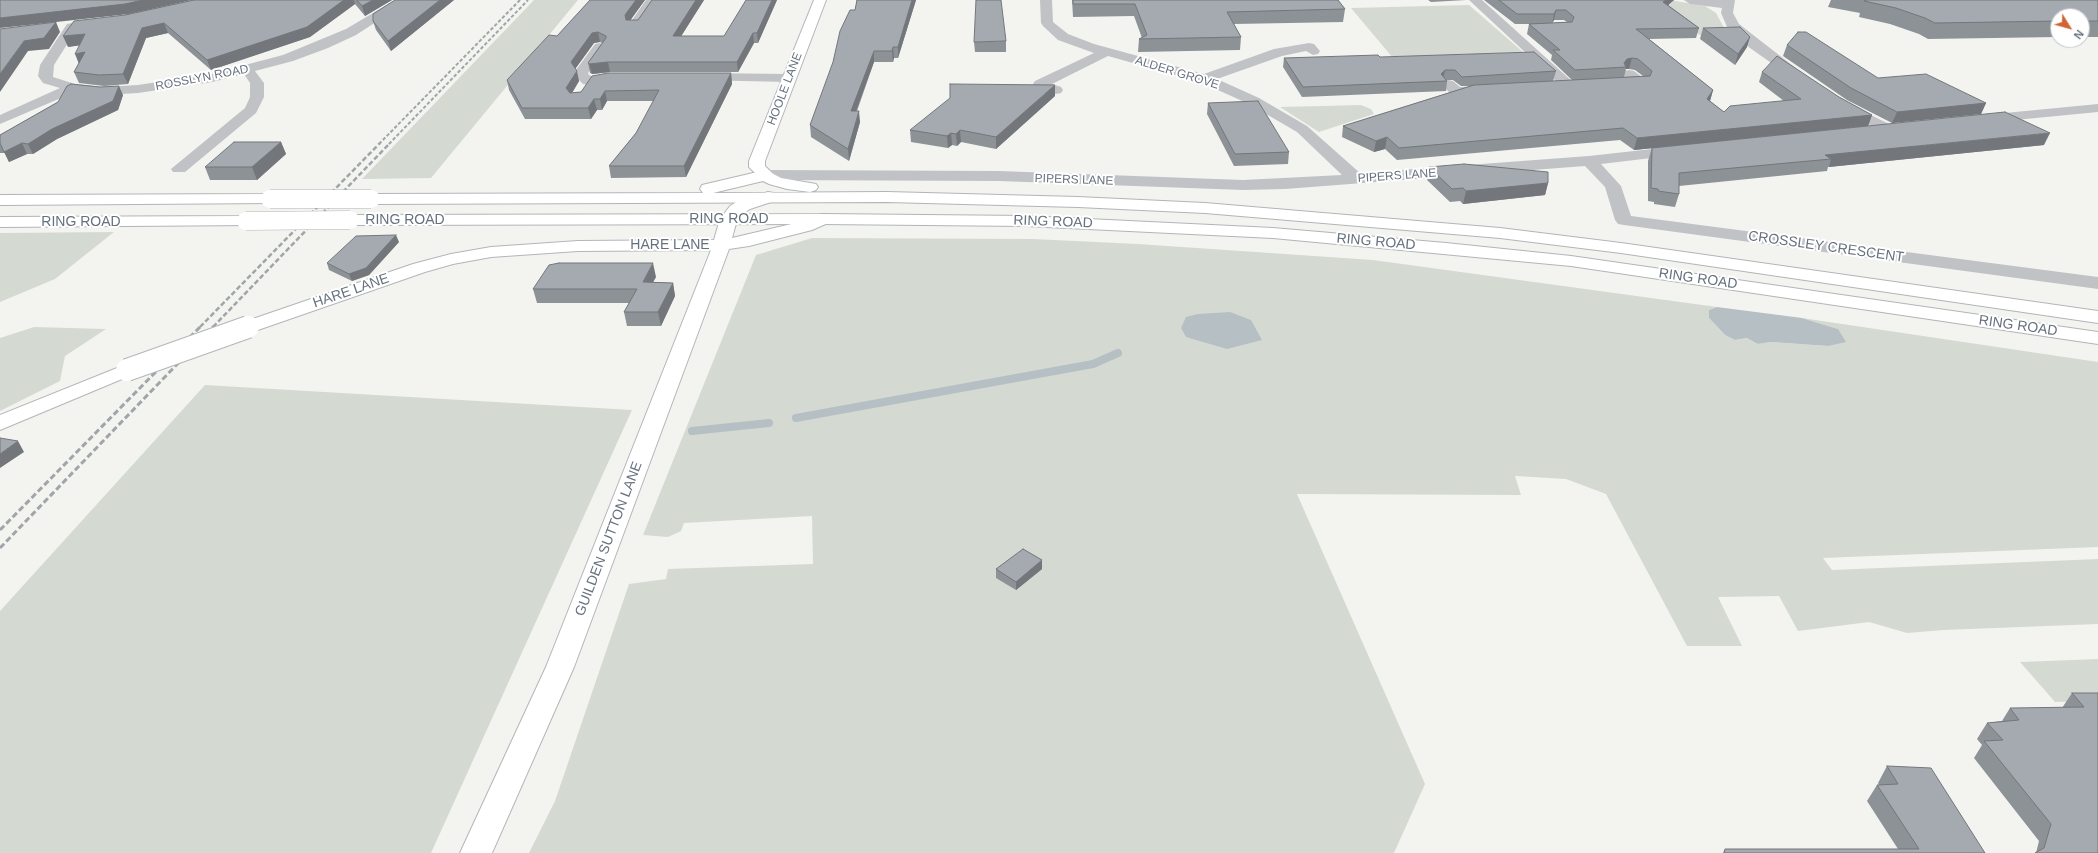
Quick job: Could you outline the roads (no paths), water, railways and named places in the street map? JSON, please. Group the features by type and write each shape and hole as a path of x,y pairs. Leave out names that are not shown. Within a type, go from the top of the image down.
{"main road":[{"name":"HOOLE LANE","path":"766,175 758,168 757,160 820,0"},
{"path":"635,197 708,189 766,175 775,181 787,184 886,197"},
{"path":"729,219 736,210 744,205 768,197"},
{"name":"RING ROAD","path":"0,200 886,197 1078,202 1205,208 1477,231 1621,248 2098,317"},
{"name":"GUILDEN SUTTON LANE","path":"476,853 560,667 721,245 729,219"},
{"name":"RING ROAD","path":"0,222 822,219 1026,221 1153,226 1273,233 1446,248 1571,261 2098,338"},
{"name":"HARE LANE","path":"0,423 92,383 127,370 419,268 458,258 523,249 578,246 721,245 749,241 806,226 822,219"}],"street":[{"name":"ROSSLYN ROAD","path":"53,29 79,26 48,65 46,76 53,83 73,88 104,91 138,89 205,79 248,70 288,58 323,45 351,32 404,0"},
{"path":"634,26 652,0"},
{"name":"ALDER GROVE","path":"1046,0 1047,22 1063,37 1106,52 1205,79 1254,101 1302,129 1356,179"},
{"path":"1690,0 1728,2 1727,13 1733,26 1755,45 1810,83"},
{"path":"1476,1 1505,30 1569,86"},
{"path":"1505,30 1527,29"},
{"path":"1205,79 1279,52 1308,46"},
{"path":"600,47 581,73 584,87 631,78"},
{"path":"1056,90 1040,84 1106,52"},
{"path":"179,169 251,110 257,97 257,83 248,70"},
{"path":"1609,84 1641,82 1629,74"},
{"path":"686,77 789,78"},
{"path":"1448,84 1457,92 1497,90"},
{"path":"1529,88 1585,85"},
{"path":"0,120 73,88"},
{"path":"1835,100 1896,128 1864,131"},
{"path":"1974,120 2098,108"},
{"name":"PIPERS LANE","path":"766,175 999,176 1243,186 1589,161 1691,150"},
{"name":"CROSSLEY CRESCENT","path":"1589,161 1612,186 1624,220 2098,283"}],"waterway":[{"path":"796,418 1093,364 1118,353"},
{"path":"692,431 769,423"}],"railway":[{"path":"379,144 520,0"},
{"path":"389,144 528,0"},
{"path":"200,327 380,143"},
{"path":"213,327 390,143"},
{"path":"0,530 201,326"},
{"path":"0,548 214,326"}]}
